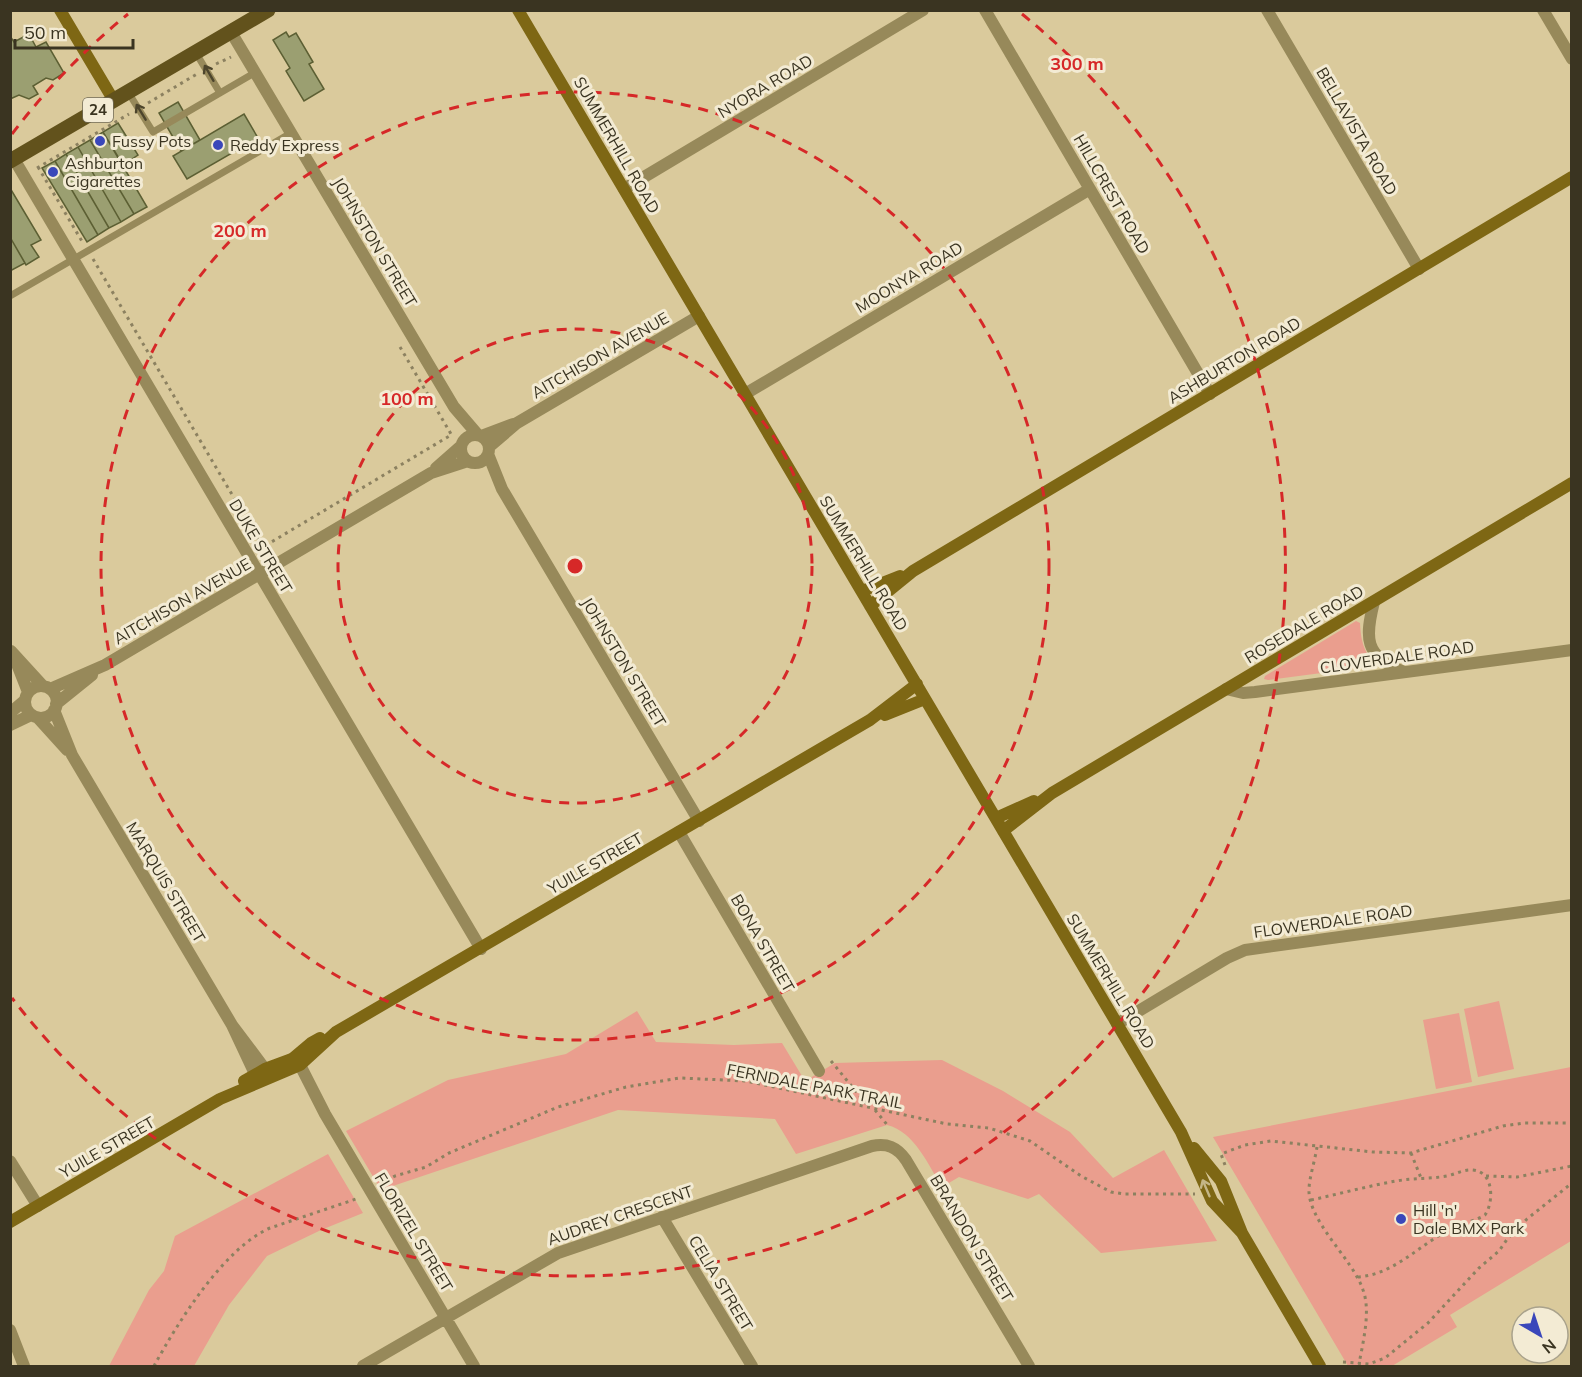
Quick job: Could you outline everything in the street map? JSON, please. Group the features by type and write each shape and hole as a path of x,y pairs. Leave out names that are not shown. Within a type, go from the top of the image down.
{"main road":[{"name":"24","path":"12,160 268,10"}],"street":[{"path":"60,10 114,101"},
{"name":"SUMMERHILL ROAD","path":"518,10 1181,1132 1212,1201 1242,1233"},
{"name":"NYORA ROAD","path":"624,189 923,10"},
{"name":"HILLCREST ROAD","path":"985,10 1210,394"},
{"name":"BELLAVISTA ROAD","path":"1267,10 1419,269"},
{"path":"1543,10 1572,59"},
{"name":"JOHNSTON STREET","path":"231,32 699,820"},
{"name":"DUKE STREET","path":"12,160 25,177 74,259 481,949"},
{"name":"ASHBURTON ROAD","path":"870,606 913,571 1572,177"},
{"name":"MOONYA ROAD","path":"745,394 1090,189"},
{"name":"AITCHISON AVENUE","path":"55,707 105,665 430,473 480,449 517,423 699,316"},
{"name":"JOHNSTON STREET","path":"454,407 463,443 462,454 480,449"},
{"path":"463,443 480,449"},
{"name":"AITCHISON AVENUE","path":"430,473 463,443"},
{"name":"ROSEDALE ROAD","path":"996,818 1052,793 1572,483"},
{"name":"ASHBURTON ROAD","path":"862,591 913,571"},
{"path":"1374,602 1367,633 1369,643 1389,666 1406,672"},
{"path":"10,725 35,716 48,716 55,707 55,695 11,650"},
{"path":"11,650 26,697 28,711 35,716"},
{"name":"CLOVERDALE ROAD","path":"1227,689 1243,693 1255,692 1572,650"},
{"name":"AITCHISON AVENUE","path":"46,687 105,665"},
{"name":"YUILE STREET","path":"10,1222 220,1099 238,1084 262,1074 295,1065 311,1042 336,1032 481,949 870,720 917,684"},
{"path":"10,713 34,687 46,687"},
{"name":"YUILE STREET","path":"870,720 925,699"},
{"name":"MARQUIS STREET","path":"55,707 72,755 262,1074"},
{"name":"MARQUIS STREET","path":"35,716 72,755"},
{"name":"ROSEDALE ROAD","path":"1004,831 1052,793"},
{"name":"BONA STREET","path":"679,832 819,1071"},
{"name":"FLOWERDALE ROAD","path":"1117,1023 1227,958 1245,950 1572,905"},
{"name":"FLORIZEL STREET","path":"295,1065 474,1366"},
{"name":"SUMMERHILL ROAD","path":"1181,1132 1221,1180 1242,1233 1320,1366"},
{"name":"BRANDON STREET","path":"872,1146 884,1144 902,1154 1029,1366"},
{"name":"AUDREY CRESCENT","path":"363,1366 548,1257 662,1216 872,1146"},
{"path":"10,1161 38,1206"},
{"name":"CELIA STREET","path":"662,1216 752,1366"},
{"path":"10,1330 24,1366"}],"lane":[{"path":"196,53 220,93"},
{"path":"128,92 153,132 256,72"},
{"path":"10,296 291,133"}],"path":[{"path":"25,177 36,171 38,167 230,56 244,79"},
{"path":"38,167 263,547 451,435 398,343"},
{"path":"831,1061 889,1127"},
{"name":"FERNDALE PARK TRAIL","path":"154,1366 169,1339 209,1283 246,1242 270,1228 348,1202 395,1176 426,1167 449,1153 558,1107 649,1082 680,1078 746,1081 947,1124 989,1128 1030,1141 1081,1176 1111,1192 1184,1195 1196,1193 1205,1185"},
{"path":"1227,1164 1221,1154 1260,1142 1411,1153 1503,1126 1524,1123 1572,1123"},
{"path":"1317,1147 1309,1188 1311,1200 1317,1217 1357,1277 1365,1294 1366,1324 1359,1364"},
{"path":"1411,1153 1421,1178"},
{"path":"1311,1200 1397,1181 1446,1176 1472,1169 1486,1176 1517,1177 1572,1166"},
{"path":"1357,1277 1382,1272 1439,1235 1485,1215 1492,1201 1492,1193 1486,1176"},
{"path":"1343,1362 1359,1364 1380,1361 1424,1327 1479,1268 1499,1251 1517,1227 1572,1183"}],"shaded area":[{"path":"1356,621 1360,623 1363,645 1376,664 1375,666 1264,679 1265,676"},
{"path":"1499,1001 1514,1069 1478,1077 1464,1009"},
{"path":"637,1011 656,1042 734,1045 782,1043 805,1081 835,1063 942,1060 1003,1091 1070,1132 1113,1178 1164,1150 1217,1241 1101,1253 1039,1194 1028,1199 959,1177 942,1187 913,1142 897,1129 887,1125 796,1154 775,1119 618,1110 381,1190 346,1131 448,1080 566,1054"},
{"path":"1459,1013 1472,1082 1436,1089 1423,1020"},
{"path":"1571,1067 1571,1241 1450,1315 1457,1327 1392,1366 1348,1366 1213,1137"},
{"path":"328,1154 363,1213 267,1256 229,1305 194,1366 109,1366 149,1290 164,1271 175,1236"}],"building":[{"path":"286,32 289,37 296,33 313,62 309,64 324,89 304,101 286,71 290,68 273,40"},
{"path":"29,34 36,47 46,42 64,73 53,80 46,78 33,86 38,94 29,99 19,95 10,99 10,36 14,42"},
{"path":"178,102 200,140 181,151 159,113"},
{"name":"Reddy Express","path":"244,114 258,138 187,179 173,156"},
{"path":"118,123 138,155 123,165 103,132"},
{"path":"103,132 147,207 134,214 90,140"},
{"path":"90,140 134,214 121,222 78,147"},
{"path":"78,147 121,222 109,228 66,154"},
{"path":"66,154 109,228 98,235 55,161"},
{"path":"55,161 98,235 87,242 42,168"},
{"path":"10,188 41,240 31,245 39,257 26,265 10,237"},
{"path":"10,237 25,263 10,271"}],"place":[{"name":"Fussy Pots","path":"100,141"},
{"name":"Reddy Express","path":"218,145"},
{"name":"Ashburton Cigarettes","path":"53,172"},
{"name":"Hill 'n' Dale BMX Park","path":"1401,1219"}]}
